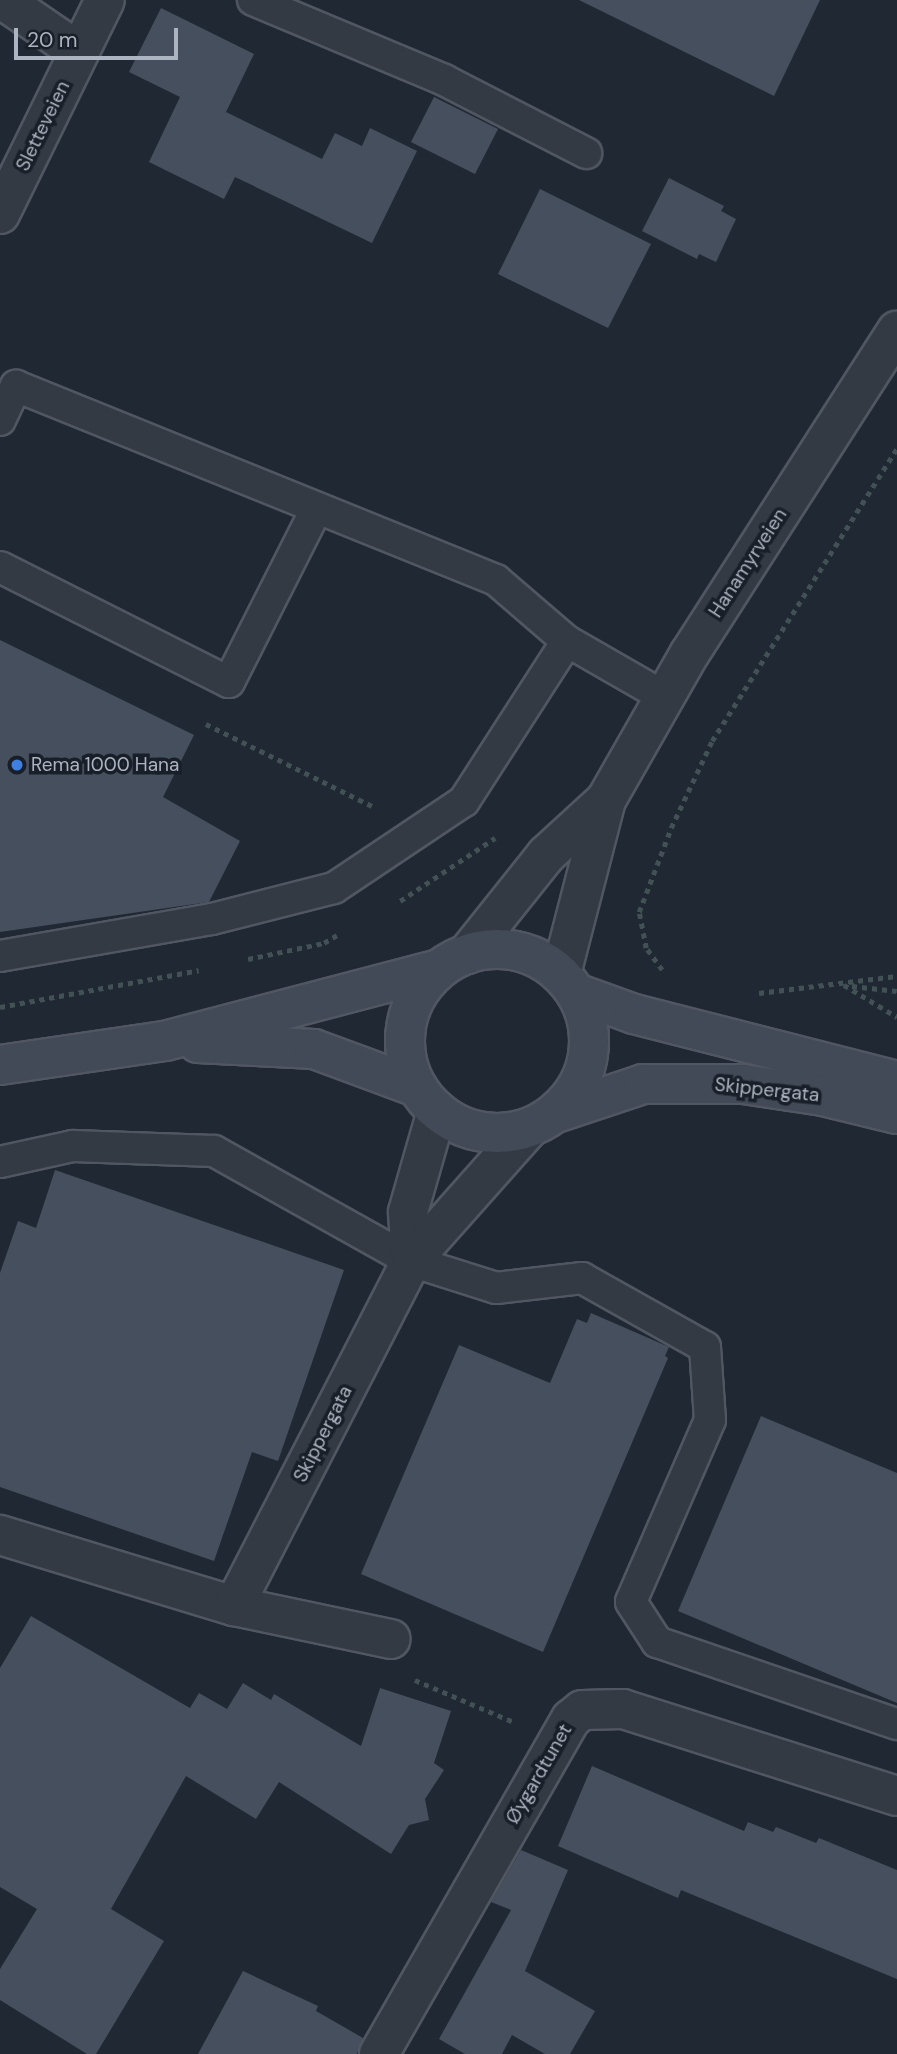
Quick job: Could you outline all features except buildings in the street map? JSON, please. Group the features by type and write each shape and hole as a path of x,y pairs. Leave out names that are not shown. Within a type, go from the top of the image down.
{"main road":[{"name":"Skippergata","path":"0,1065 165,1041 500,949 522,953 568,983 634,1014 897,1081"},
{"path":"427,1099 406,1056 406,1024 418,993 453,961"},
{"path":"542,1121 577,1087 589,1057 589,1024 568,983"},
{"name":"Skippergata","path":"165,1041 314,1049 427,1099 464,1127 496,1134 542,1121 643,1084 743,1084 823,1096 897,1114"}],"street":[{"path":"3,0 79,52"},
{"name":"Sletteveien","path":"0,214 105,0"},
{"name":"Hanamyrveien","path":"453,961 546,855 606,800 666,698 897,331"},
{"name":"Hanamyrveien","path":"568,983 606,800"},
{"path":"411,1261 408,1212 427,1099"},
{"name":"Skippergata","path":"234,1606 411,1261 542,1121"},
{"path":"0,1535 234,1606 391,1639"},
{"name":"Øygardtunet","path":"379,2054 559,1741 582,1710 623,1709 897,1796"}],"lane":[{"path":"253,0 444,80 586,153"},
{"path":"0,420 16,386 316,510 496,580 567,641 666,698"},
{"path":"0,567 229,682 316,510"},
{"path":"0,956 212,919 334,888 464,802 567,641"},
{"path":"0,1162 74,1146 214,1152 411,1261 496,1288 582,1278 705,1347 710,1420 631,1602 657,1642 897,1724"}],"path":[{"path":"674,977 646,948 639,912 671,828 712,741 897,448"},
{"path":"199,720 376,808 388,801"},
{"path":"753,994 844,985 897,976"},
{"path":"844,985 897,991"},
{"path":"844,985 897,1017"},
{"path":"391,1639 399,1674 559,1741"}],"place":[{"name":"Rema 1000 Hana","path":"17,765"}]}
